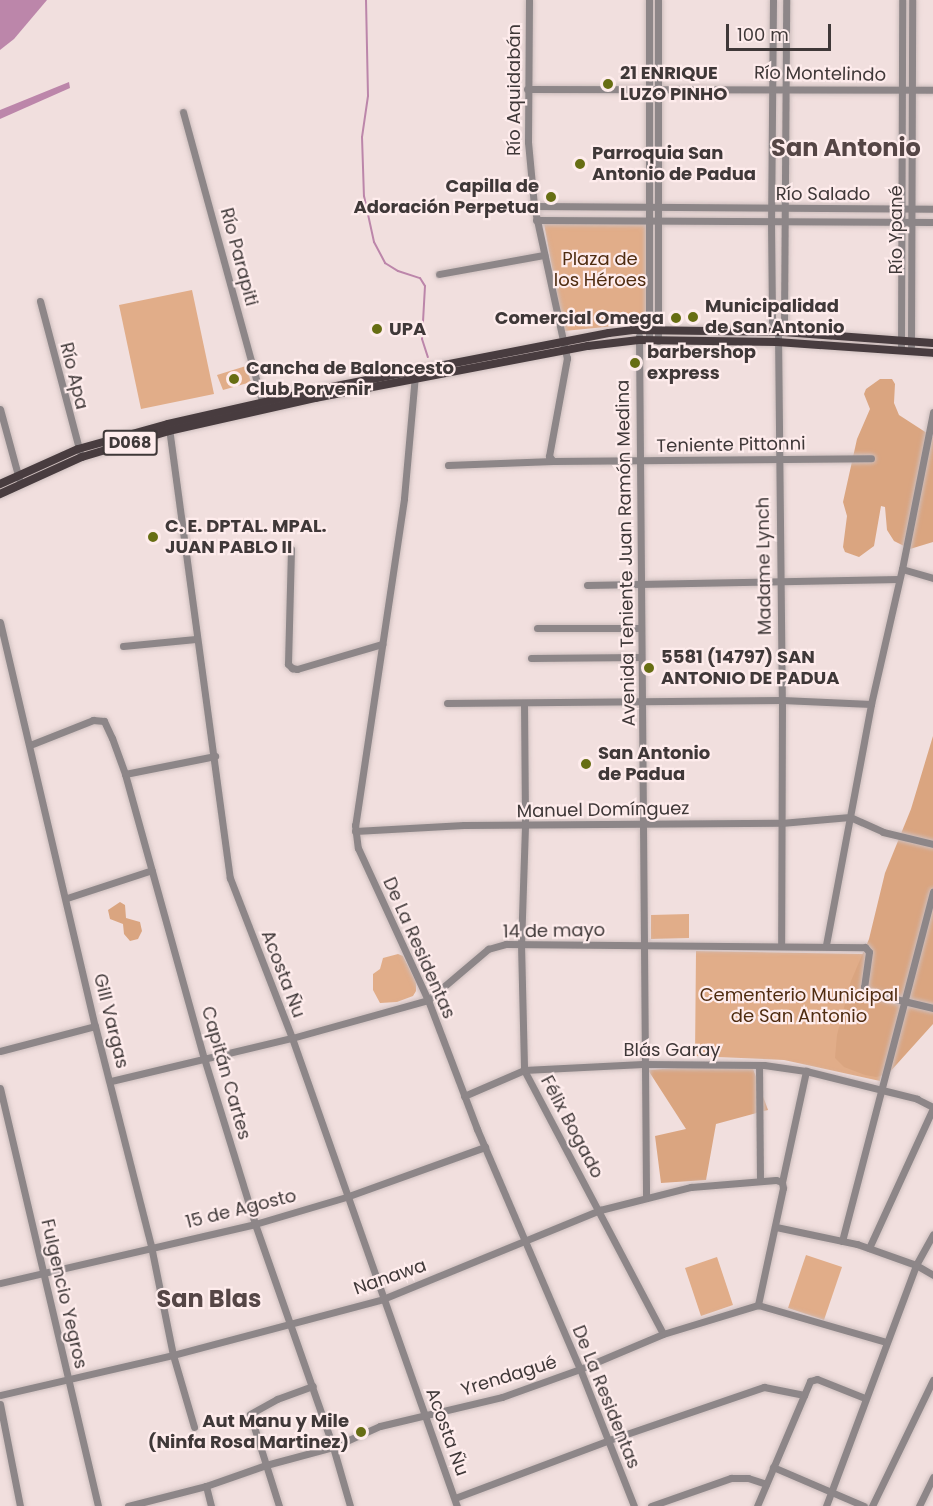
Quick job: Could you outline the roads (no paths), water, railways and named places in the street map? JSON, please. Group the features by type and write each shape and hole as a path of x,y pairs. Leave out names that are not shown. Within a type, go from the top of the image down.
{"main road":[{"name":"D068","path":"0,484 19,479 80,453 169,428 415,375 563,339 639,330 933,353"},
{"name":"D068","path":"415,375 639,340 777,332 933,343"},
{"name":"D068","path":"0,494 19,479"}],"street":[{"name":"Río Aquidabán","path":"529,0 527,89 534,206 567,358 549,456 553,461"},
{"path":"649,0 653,88 653,340"},
{"path":"653,88 658,0"},
{"path":"773,0 772,321 777,332"},
{"path":"777,332 784,322 786,0"},
{"name":"Río Ypané","path":"901,350 902,0"},
{"name":"Río Ypané","path":"911,351 912,0"},
{"name":"Río Montelindo","path":"527,89 933,90"},
{"name":"Río Parapiti","path":"183,112 264,406"},
{"name":"Río Salado","path":"534,206 933,209"},
{"path":"602,220 604,207"},
{"name":"Río Salado","path":"536,220 933,222"},
{"path":"439,274 544,255"},
{"name":"Río Apa","path":"40,301 80,453"},
{"name":"Avenida Teniente Juan Ramón Medina","path":"639,330 642,945 646,1198"},
{"name":"Madame Lynch","path":"777,332 782,700 781,945"},
{"name":"De La Residentas","path":"415,375 404,499 356,831 358,848 428,1000 485,1148 580,1369 634,1506"},
{"path":"0,409 19,479"},
{"path":"826,945 871,704 900,579 933,412"},
{"name":"Acosta Ñu","path":"169,428 230,878 291,1038 456,1502"},
{"name":"Teniente Pittonni","path":"448,465 553,461 871,458"},
{"path":"291,549 288,664 297,669 382,644"},
{"path":"902,569 933,578"},
{"path":"587,585 900,579"},
{"name":"Gill Vargas","path":"0,622 67,898 95,1026 111,1081 151,1246 173,1355 194,1428"},
{"path":"537,628 641,628"},
{"path":"123,646 196,639"},
{"path":"531,658 642,657"},
{"path":"447,704 782,700 871,704"},
{"name":"Félix Bogado","path":"524,703 525,826 521,944 524,1070 600,1210 663,1334"},
{"name":"Capitán Cartes","path":"30,745 99,719 104,722 112,738 125,774 204,1058 255,1224 313,1386 350,1506"},
{"path":"125,774 215,756"},
{"path":"850,817 883,831 933,844"},
{"name":"Manuel Domínguez","path":"356,831 452,825 781,823 850,817"},
{"path":"67,898 152,870"},
{"path":"842,1241 906,1000 929,923 933,892"},
{"name":"14 de mayo","path":"111,1081 291,1038 428,1000 488,949 506,944 826,945 868,948 865,991 906,1000"},
{"path":"906,1000 933,1008"},
{"path":"0,1051 95,1026"},
{"name":"Blás Garay","path":"464,1096 524,1070 643,1064 759,1065 806,1071 917,1099 933,1107"},
{"path":"759,1065 760,1181"},
{"path":"806,1071 776,1227 758,1305 886,1342"},
{"name":"Fulgencio Yegros","path":"0,1088 98,1506"},
{"path":"869,1248 933,1107"},
{"name":"15 de Agosto","path":"0,1283 151,1246 255,1224 346,1197 485,1148"},
{"name":"Nanawa","path":"0,1395 173,1355 383,1299 600,1210 691,1187 760,1181 783,1183"},
{"path":"776,1227 869,1248 916,1265 933,1275"},
{"path":"826,1506 916,1265 933,1234"},
{"name":"Yrendagué","path":"128,1506 206,1486 266,1465 333,1447 380,1426 502,1397 580,1369 663,1334 758,1305"},
{"path":"757,1506 810,1382 817,1379 865,1398"},
{"path":"872,1506 933,1380"},
{"path":"279,1506 250,1414 277,1399 313,1386"},
{"path":"456,1502 609,1440 764,1387 804,1395"},
{"path":"0,1404 20,1506"},
{"path":"773,1467 864,1506"},
{"path":"919,1506 933,1477"},
{"path":"651,1506 731,1478 748,1478 766,1484"},
{"path":"206,1486 211,1506"}],"waterway":[{"path":"366,0 368,96 362,137 364,196 374,242 385,263 398,271 420,278 425,286 422,339 428,357"}],"place":[{"name":"21 ENRIQUE LUZO PINHO","path":"608,84"},
{"name":"Parroquia San Antonio de Padua","path":"580,164"},
{"name":"Capilla de Adoración Perpetua","path":"551,197"},
{"name":"Municipalidad de San Antonio","path":"693,317"},
{"name":"Comercial Omega","path":"676,318"},
{"name":"UPA","path":"377,329"},
{"name":"barbershop express","path":"635,363"},
{"name":"Cancha de Baloncesto Club Porvenir","path":"234,379"},
{"name":"C. E. DPTAL. MPAL. JUAN PABLO II","path":"153,537"},
{"name":"5581 (14797) SAN ANTONIO DE PADUA","path":"649,668"},
{"name":"San Antonio de Padua","path":"586,764"},
{"name":"Aut Manu y Mile (Ninfa Rosa Martinez)","path":"361,1432"}],"district":[{"name":"San Antonio","path":"846,148"},
{"name":"San Blas","path":"209,1299"}],"park label":[{"name":"Plaza de los Héroes","path":"600,270"},
{"name":"Cementerio Municipal de San Antonio","path":"799,1006"}]}
